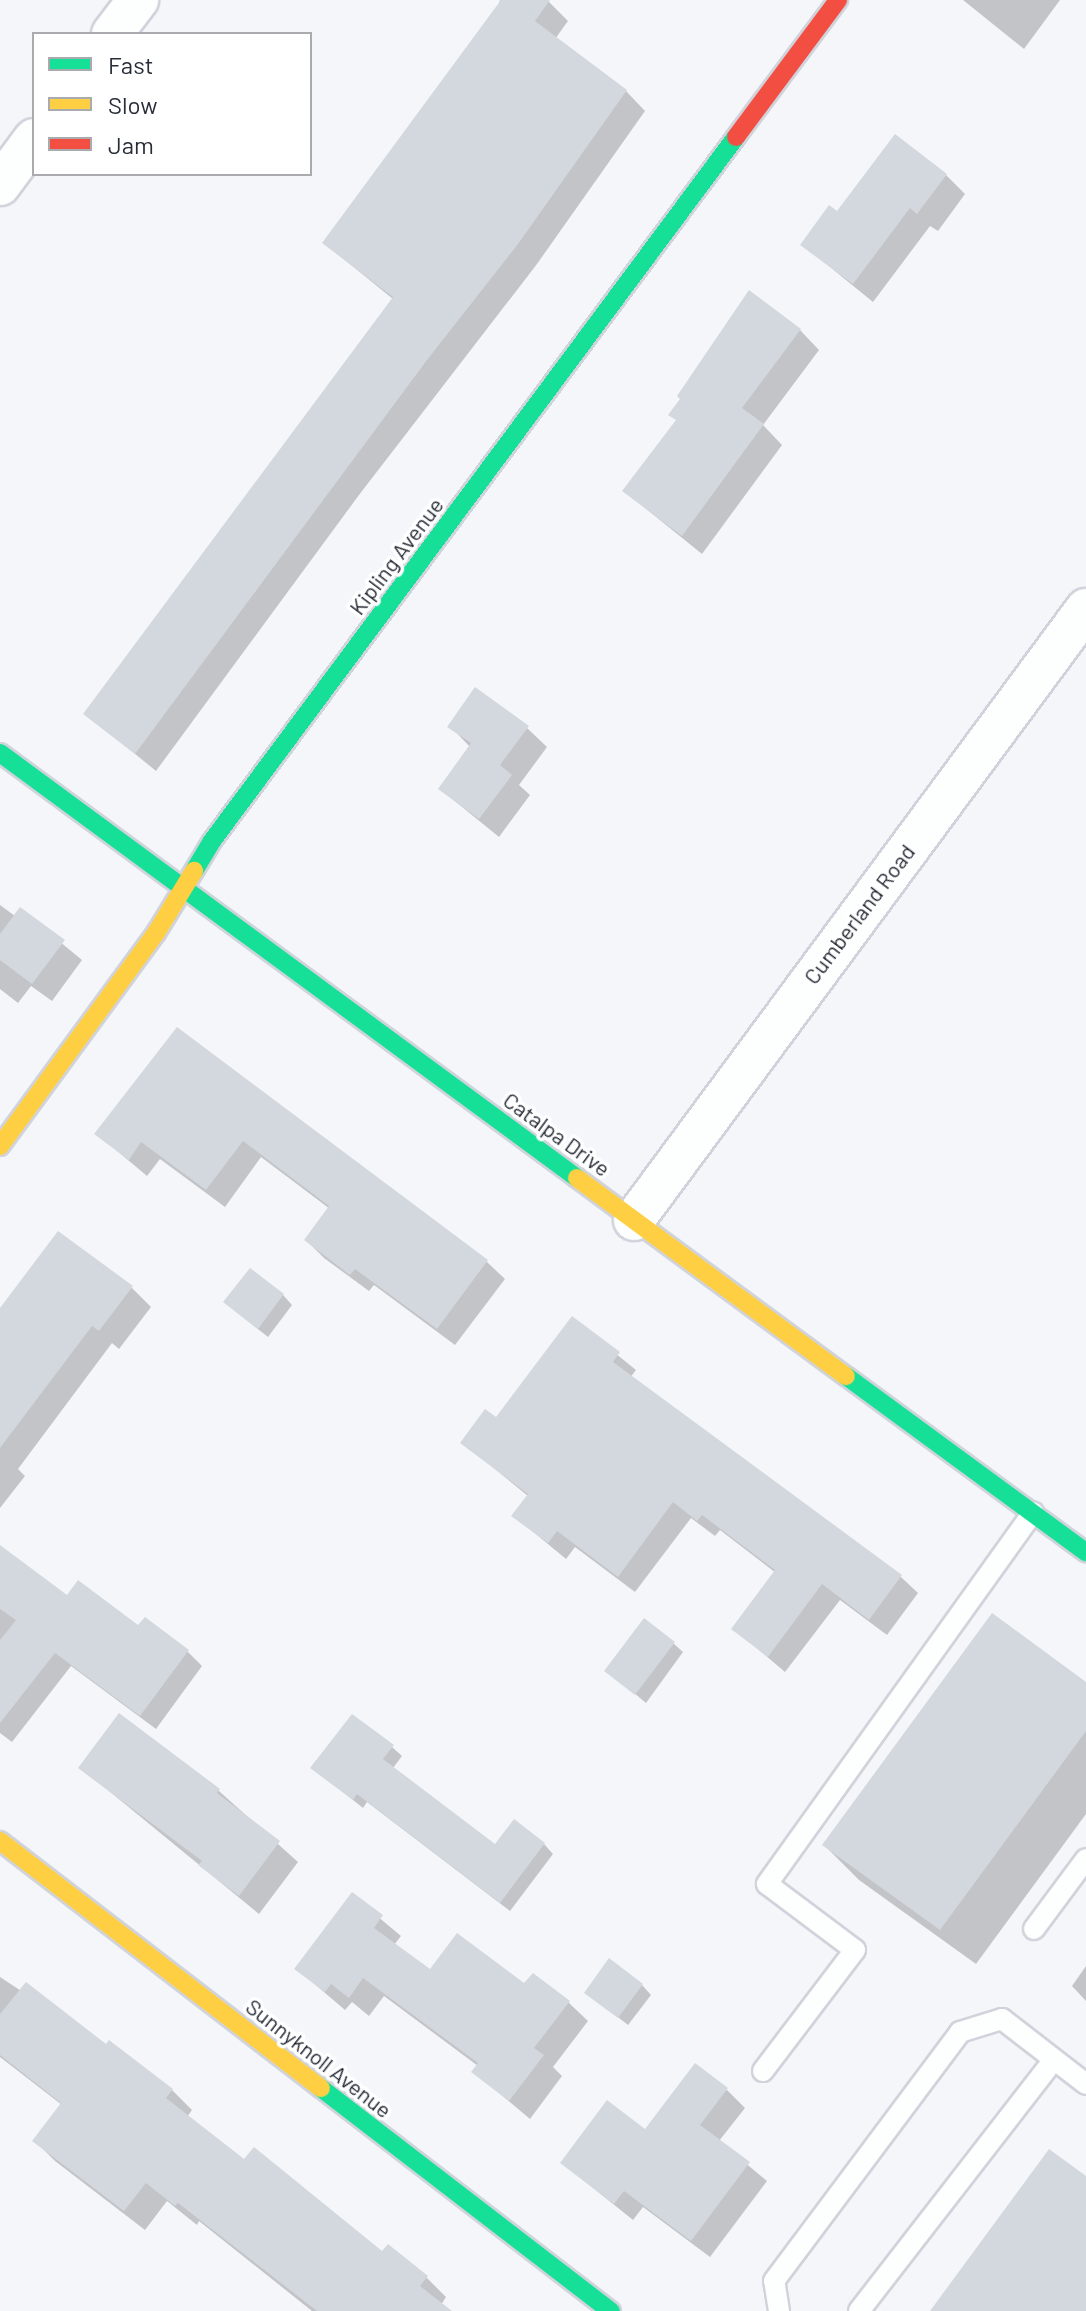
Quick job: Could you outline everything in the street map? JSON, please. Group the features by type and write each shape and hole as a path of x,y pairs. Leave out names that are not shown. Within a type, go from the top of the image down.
{"street":[{"path":"114,32 138,0"},
{"name":"Kipling Avenue","path":"0,1146 150,941 212,841 838,0"},
{"path":"0,185 32,142"},
{"name":"Cumberland Road","path":"634,1220 1086,609"},
{"name":"Catalpa Drive","path":"0,753 1086,1552"},
{"name":"Sunnyknoll Avenue","path":"0,1841 611,2311"}],"lane":[{"path":"763,2071 855,1950 767,1884 1033,1512"},
{"path":"1034,1929 1086,1859"},
{"path":"779,2311 774,2281 960,2032 1002,2019 1086,2084"},
{"path":"859,2311 1054,2060"}],"building":[{"path":"501,0 550,0 535,21 627,90 518,244 427,360 135,754 83,714 393,297 322,243"},
{"path":"895,134 947,174 917,214 910,208 853,284 800,245 829,205 837,211"},
{"path":"749,290 801,329 742,408 764,424 682,536 622,491 676,420 668,415 680,399 677,396"},
{"path":"475,687 529,726 500,765 512,775 479,819 438,789 471,743 447,727"},
{"path":"20,907 65,940 32,984 0,960 0,934"},
{"path":"177,1027 488,1260 437,1329 355,1269 350,1275 304,1240 329,1206 243,1141 206,1190 141,1142 129,1160 94,1134"},
{"path":"58,1231 133,1286 99,1331 92,1326 0,1448 0,1308"},
{"path":"250,1268 284,1294 258,1329 223,1302"},
{"path":"572,1316 620,1352 613,1362 902,1575 869,1620 822,1584 768,1657 731,1629 775,1570 702,1515 697,1521 673,1502 618,1577 557,1531 548,1543 511,1516 528,1494 460,1443 485,1409 496,1417"},
{"path":"0,1545 67,1595 78,1580 138,1625 145,1617 189,1650 140,1716 55,1653 0,1723 0,1640 16,1620 0,1609"},
{"path":"992,1613 1086,1682 1086,1731 940,1930 822,1845"},
{"path":"644,1618 675,1642 635,1695 604,1671"},
{"path":"119,1713 220,1789 217,1793 280,1841 239,1896 198,1865 202,1861 78,1768"},
{"path":"352,1714 394,1745 383,1759 495,1844 514,1819 545,1843 500,1903 357,1794 353,1800 310,1768"},
{"path":"352,1892 383,1915 374,1928 430,1969 457,1933 524,1983 533,1973 570,2001 534,2048 544,2055 509,2101 471,2072 478,2063 363,1978 349,1998 331,1984 325,1992 294,1969"},
{"path":"609,1958 643,1984 618,2018 584,1993"},
{"path":"26,1982 106,2044 109,2040 173,2089 166,2098 244,2159 254,2147 382,2251 388,2244 428,2276 420,2286 452,2311 317,2311 178,2203 175,2206 146,2183 124,2211 32,2141 61,2103 0,2055 0,2014"},
{"path":"695,2063 728,2088 700,2125 750,2162 691,2241 624,2191 614,2204 560,2163 607,2100 645,2129"},
{"path":"1049,2149 1086,2176 1086,2311 930,2311"}],"traffic: fast":[{"path":"194,871 212,841 736,137"},
{"path":"0,753 577,1178"},
{"path":"846,1376 1086,1552"},
{"path":"321,2088 611,2311"}],"traffic: slow":[{"path":"0,1146 156,933 194,871"},
{"path":"577,1178 846,1376"},
{"path":"0,1841 321,2088"}],"traffic: jam":[{"path":"736,137 838,0"}]}
